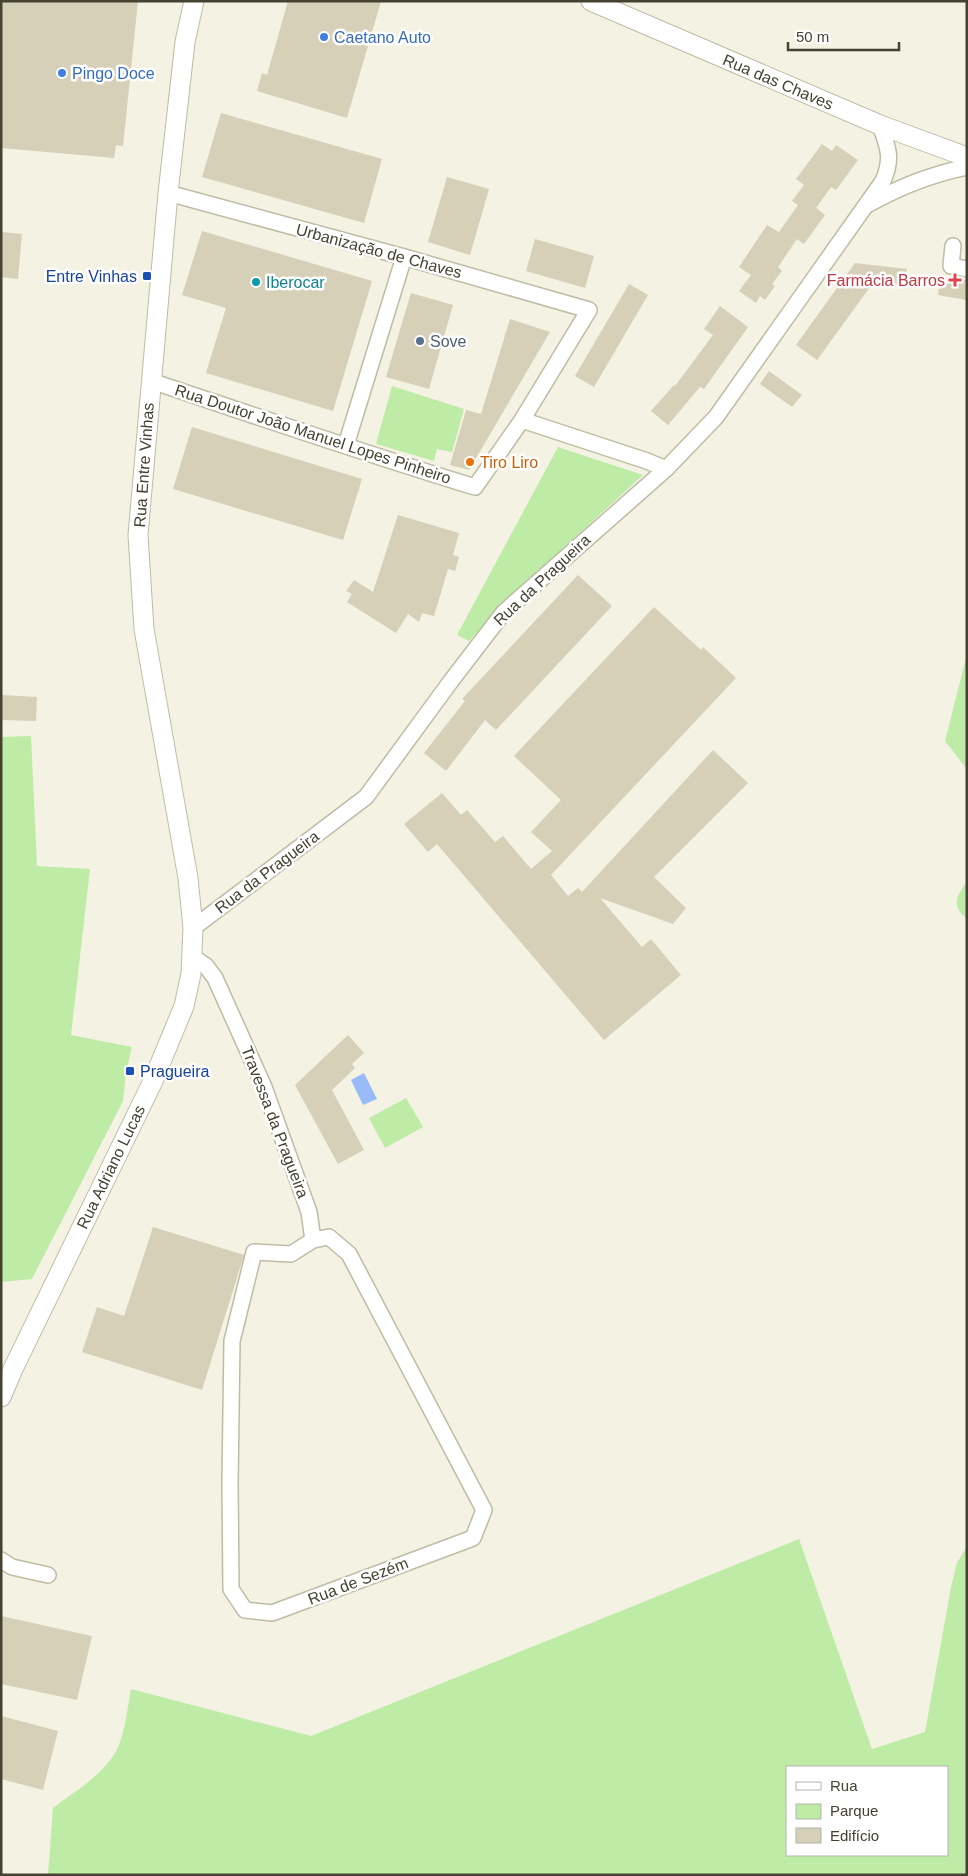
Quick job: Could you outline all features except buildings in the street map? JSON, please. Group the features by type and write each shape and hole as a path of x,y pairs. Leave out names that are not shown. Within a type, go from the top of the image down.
{"street":[{"name":"Rua Entre Vinhas","path":"193,928 188,878 144,629 138,535 168,193 185,42 194,1"},
{"name":"Rua das Chaves","path":"591,1 880,125 967,157"},
{"name":"Rua da Pragueira","path":"193,928 366,797 450,681 504,612 666,469 716,417 883,181 889,168 890,158 888,146 880,125"},
{"name":"Rua da Pragueira","path":"866,206 903,186 967,167"},
{"name":"Urbanização de Chaves","path":"168,193 404,257 589,310 522,420"},
{"path":"953,246 951,266 967,269"},
{"path":"346,445 404,257"},
{"name":"Rua Doutor João Manuel Lopes Pinheiro","path":"151,381 387,460 475,487 522,420"},
{"path":"522,420 666,469"},
{"name":"Rua Adriano Lucas","path":"1,1397 12,1369 153,1081 169,1043 184,1006 191,974 193,928"},
{"name":"Travessa da Pragueira","path":"193,957 206,966 215,978 264,1087 309,1212 313,1240"},
{"name":"Rua de Sezém","path":"329,1237 349,1254 484,1510 473,1538 272,1613 245,1610 231,1589 232,1341 254,1252 291,1254 313,1240 329,1237"},
{"path":"5,1566 48,1575"}],"green space":[{"path":"392,386 464,409 452,452 437,449 434,461 376,444"},
{"path":"558,447 643,475 512,595 469,641 457,635"},
{"path":"967,654 967,769 945,741"},
{"path":"31,736 37,866 90,869 71,1035 132,1047 126,1072 123,1101 32,1279 1,1282 1,737"},
{"path":"967,881 967,919 958,909 957,900"},
{"path":"406,1098 423,1127 385,1148 369,1118"},
{"path":"799,1539 872,1749 925,1732 951,1587 957,1563 967,1546 967,1875 48,1875 53,1808 93,1778 117,1750 126,1720 131,1689 311,1736"}],"water":[{"path":"364,1073 377,1099 363,1105 351,1080"}],"place":[{"name":"Caetano Auto","path":"324,37"},
{"name":"Pingo Doce","path":"62,73"},
{"name":"Entre Vinhas","path":"147,276"},
{"name":"Farmácia Barros","path":"955,280"},
{"name":"Iberocar","path":"256,282"},
{"name":"Sove","path":"420,341"},
{"name":"Tiro Liro","path":"470,462"},
{"name":"Pragueira","path":"130,1071"}]}
